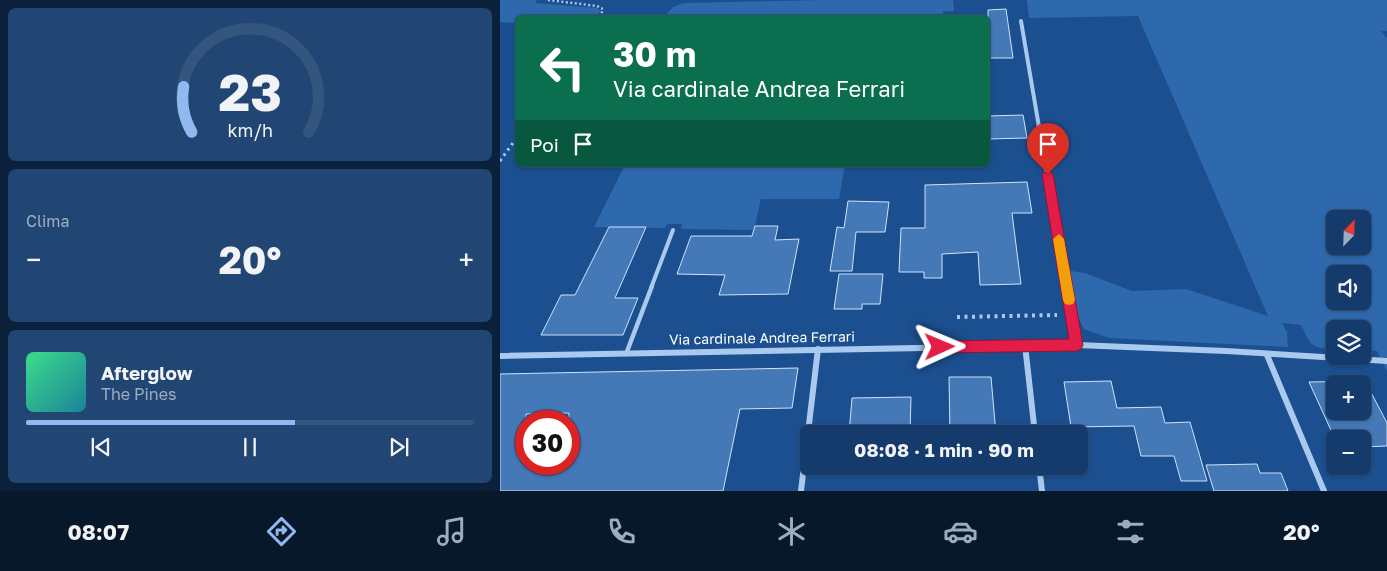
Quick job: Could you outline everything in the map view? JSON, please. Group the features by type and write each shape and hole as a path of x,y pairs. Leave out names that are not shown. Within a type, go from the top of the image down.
{"street":[{"path":"1021,21 1077,345"},
{"path":"1025,345 1034,425"},
{"name":"Via cardinale Andrea Ferrari","path":"500,356 1077,345 1387,361"},
{"path":"801,491 818,349"},
{"path":"1267,355 1324,491"},
{"path":"1040,475 1042,491"}],"lane":[{"path":"626,354 673,230"}],"path":[{"path":"548,0 597,6 603,9 601,15"},
{"path":"500,161 515,140"},
{"path":"958,317 1054,315"}],"shaded area":[{"path":"500,0 537,0 535,3 597,8 601,11 597,15 515,15 515,23 500,22"},
{"path":"953,0 954,11 943,11 943,15 666,15 673,7 684,3"},
{"path":"1027,0 1387,0 1387,31 1381,31 1387,38 1387,371 1377,351 1371,351 1371,320 1326,320 1326,348 1316,347 1310,342 1301,325 1282,323 1287,332 1288,347 1109,338 1084,329 1078,317 1070,271 1085,273 1132,291 1186,289 1268,316 1138,16 1029,18"},
{"path":"624,167 845,167 839,199 761,199 754,230 681,229 682,224 667,224 665,228 594,227"}],"building":[{"path":"1006,9 1013,58 990,58 990,15 988,15 988,10"},
{"path":"1023,115 1027,138 990,139 990,116"},
{"path":"1027,182 1032,213 1012,213 1021,284 980,285 978,252 942,254 942,278 924,278 924,272 899,272 901,228 925,228 925,185"},
{"path":"848,201 889,202 885,232 856,232 852,271 830,271 837,227 844,228"},
{"path":"755,226 778,226 775,240 799,239 788,294 719,295 725,275 677,274 691,236 752,236"},
{"path":"609,227 646,227 615,298 638,298 623,335 541,335 561,295 575,295"},
{"path":"839,274 883,274 880,304 862,304 862,309 834,309"},
{"path":"798,368 792,408 740,409 723,491 500,491 500,374"},
{"path":"949,377 991,377 995,425 950,425"},
{"path":"1111,381 1117,408 1161,407 1165,423 1190,422 1207,481 1181,481 1174,456 1141,456 1134,426 1071,425 1064,382"},
{"path":"1309,382 1326,382 1326,419"},
{"path":"1371,392 1387,423 1387,446 1371,447 1371,430 1331,430 1326,420 1371,420"},
{"path":"911,397 910,425 850,425 852,398"},
{"path":"1257,464 1260,473 1281,473 1288,491 1214,491 1206,465"}],"slow traffic":[{"path":"1059,239 1069,300"}],"route":[{"path":"940,347 1077,345 1048,174"}]}
